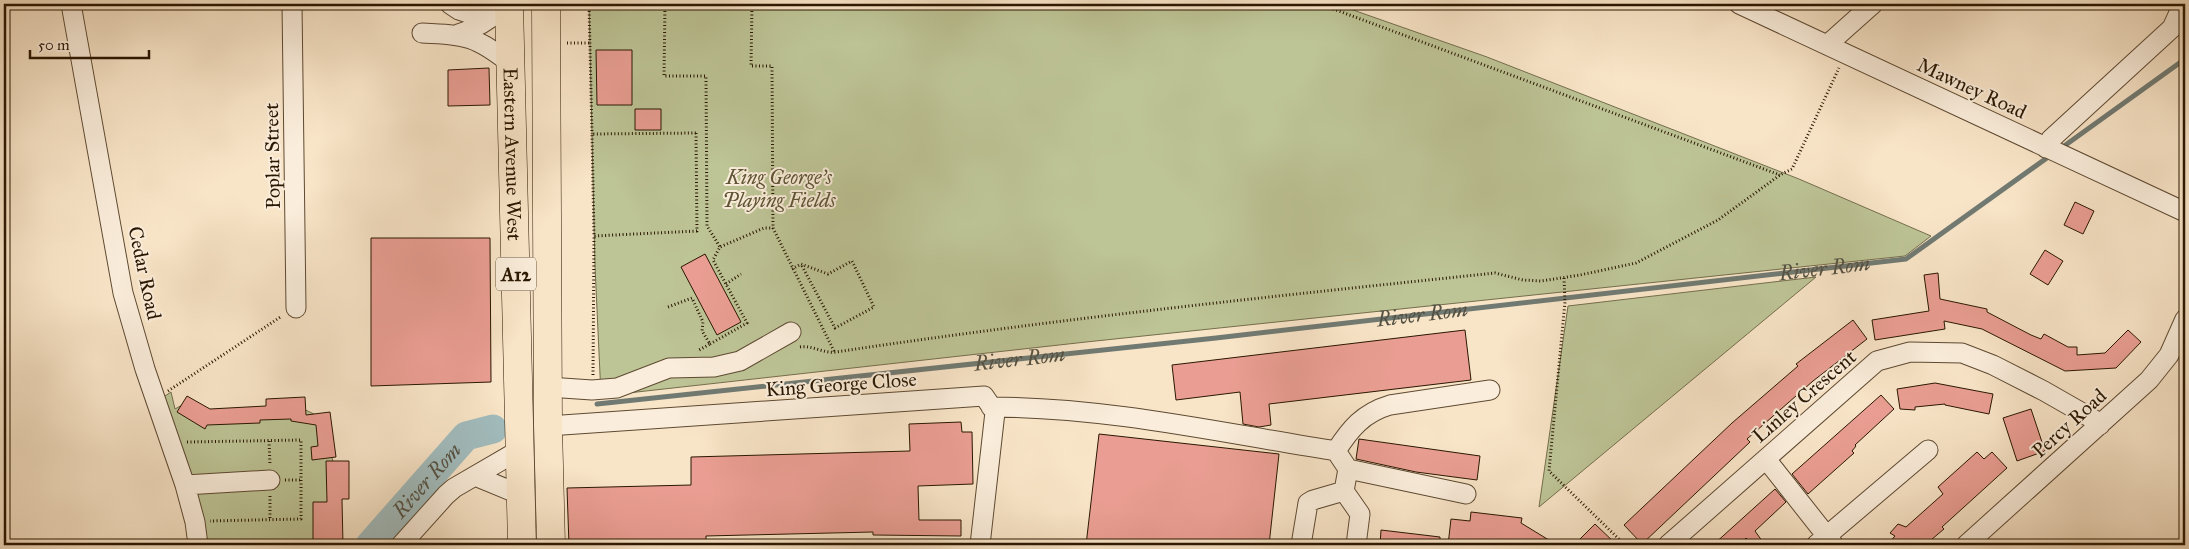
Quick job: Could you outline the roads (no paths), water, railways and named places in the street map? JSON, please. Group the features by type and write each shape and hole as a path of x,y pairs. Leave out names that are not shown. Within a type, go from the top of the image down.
{"highway":[{"name":"Eastern Avenue West","path":"508,4 522,545"},
{"name":"Eastern Avenue West","path":"546,4 548,426 551,545"}],"street":[{"name":"Cedar Road","path":"71,4 123,292 155,399 185,485 195,522 198,545"},
{"name":"Poplar Street","path":"292,4 296,308"},
{"path":"450,4 468,13 478,4"},
{"path":"458,34 484,24 508,4"},
{"name":"Mawney Road","path":"1739,4 2185,212"},
{"path":"1827,45 1873,4"},
{"path":"2056,152 2051,139 2172,28 2183,4"},
{"path":"422,33 458,34 480,42 511,64"},
{"name":"Percy Road","path":"1966,545 2149,380 2169,355 2185,319"},
{"path":"548,387 592,390 617,388 669,368 714,367 740,360 791,332"},
{"name":"Linley Crescent","path":"1668,545 1877,361 1910,352 1962,352 2044,391 2100,425"},
{"path":"1336,451 1350,429 1376,409 1390,405 1490,390"},
{"name":"King George Close","path":"548,426 984,396 991,406"},
{"path":"991,406 1028,407 1105,414 1336,451 1348,469 1344,491 1360,514 1356,545"},
{"path":"980,545 995,412 991,406"},
{"path":"401,545 446,495 521,449"},
{"path":"1766,459 1825,542 1928,450"},
{"path":"1348,469 1466,494"},
{"path":"475,476 521,495"},
{"path":"185,485 270,480"},
{"path":"1301,545 1308,503 1312,500 1344,491"}],"waterway":[{"name":"River Rom","path":"2060,149 2185,59"},
{"name":"River Rom","path":"597,404 1216,338 1906,259 2051,155"},
{"name":"River Rom","path":"370,545 466,436 493,429"}],"park label":[{"name":"King George's Playing Fields","path":"779,188"}]}
